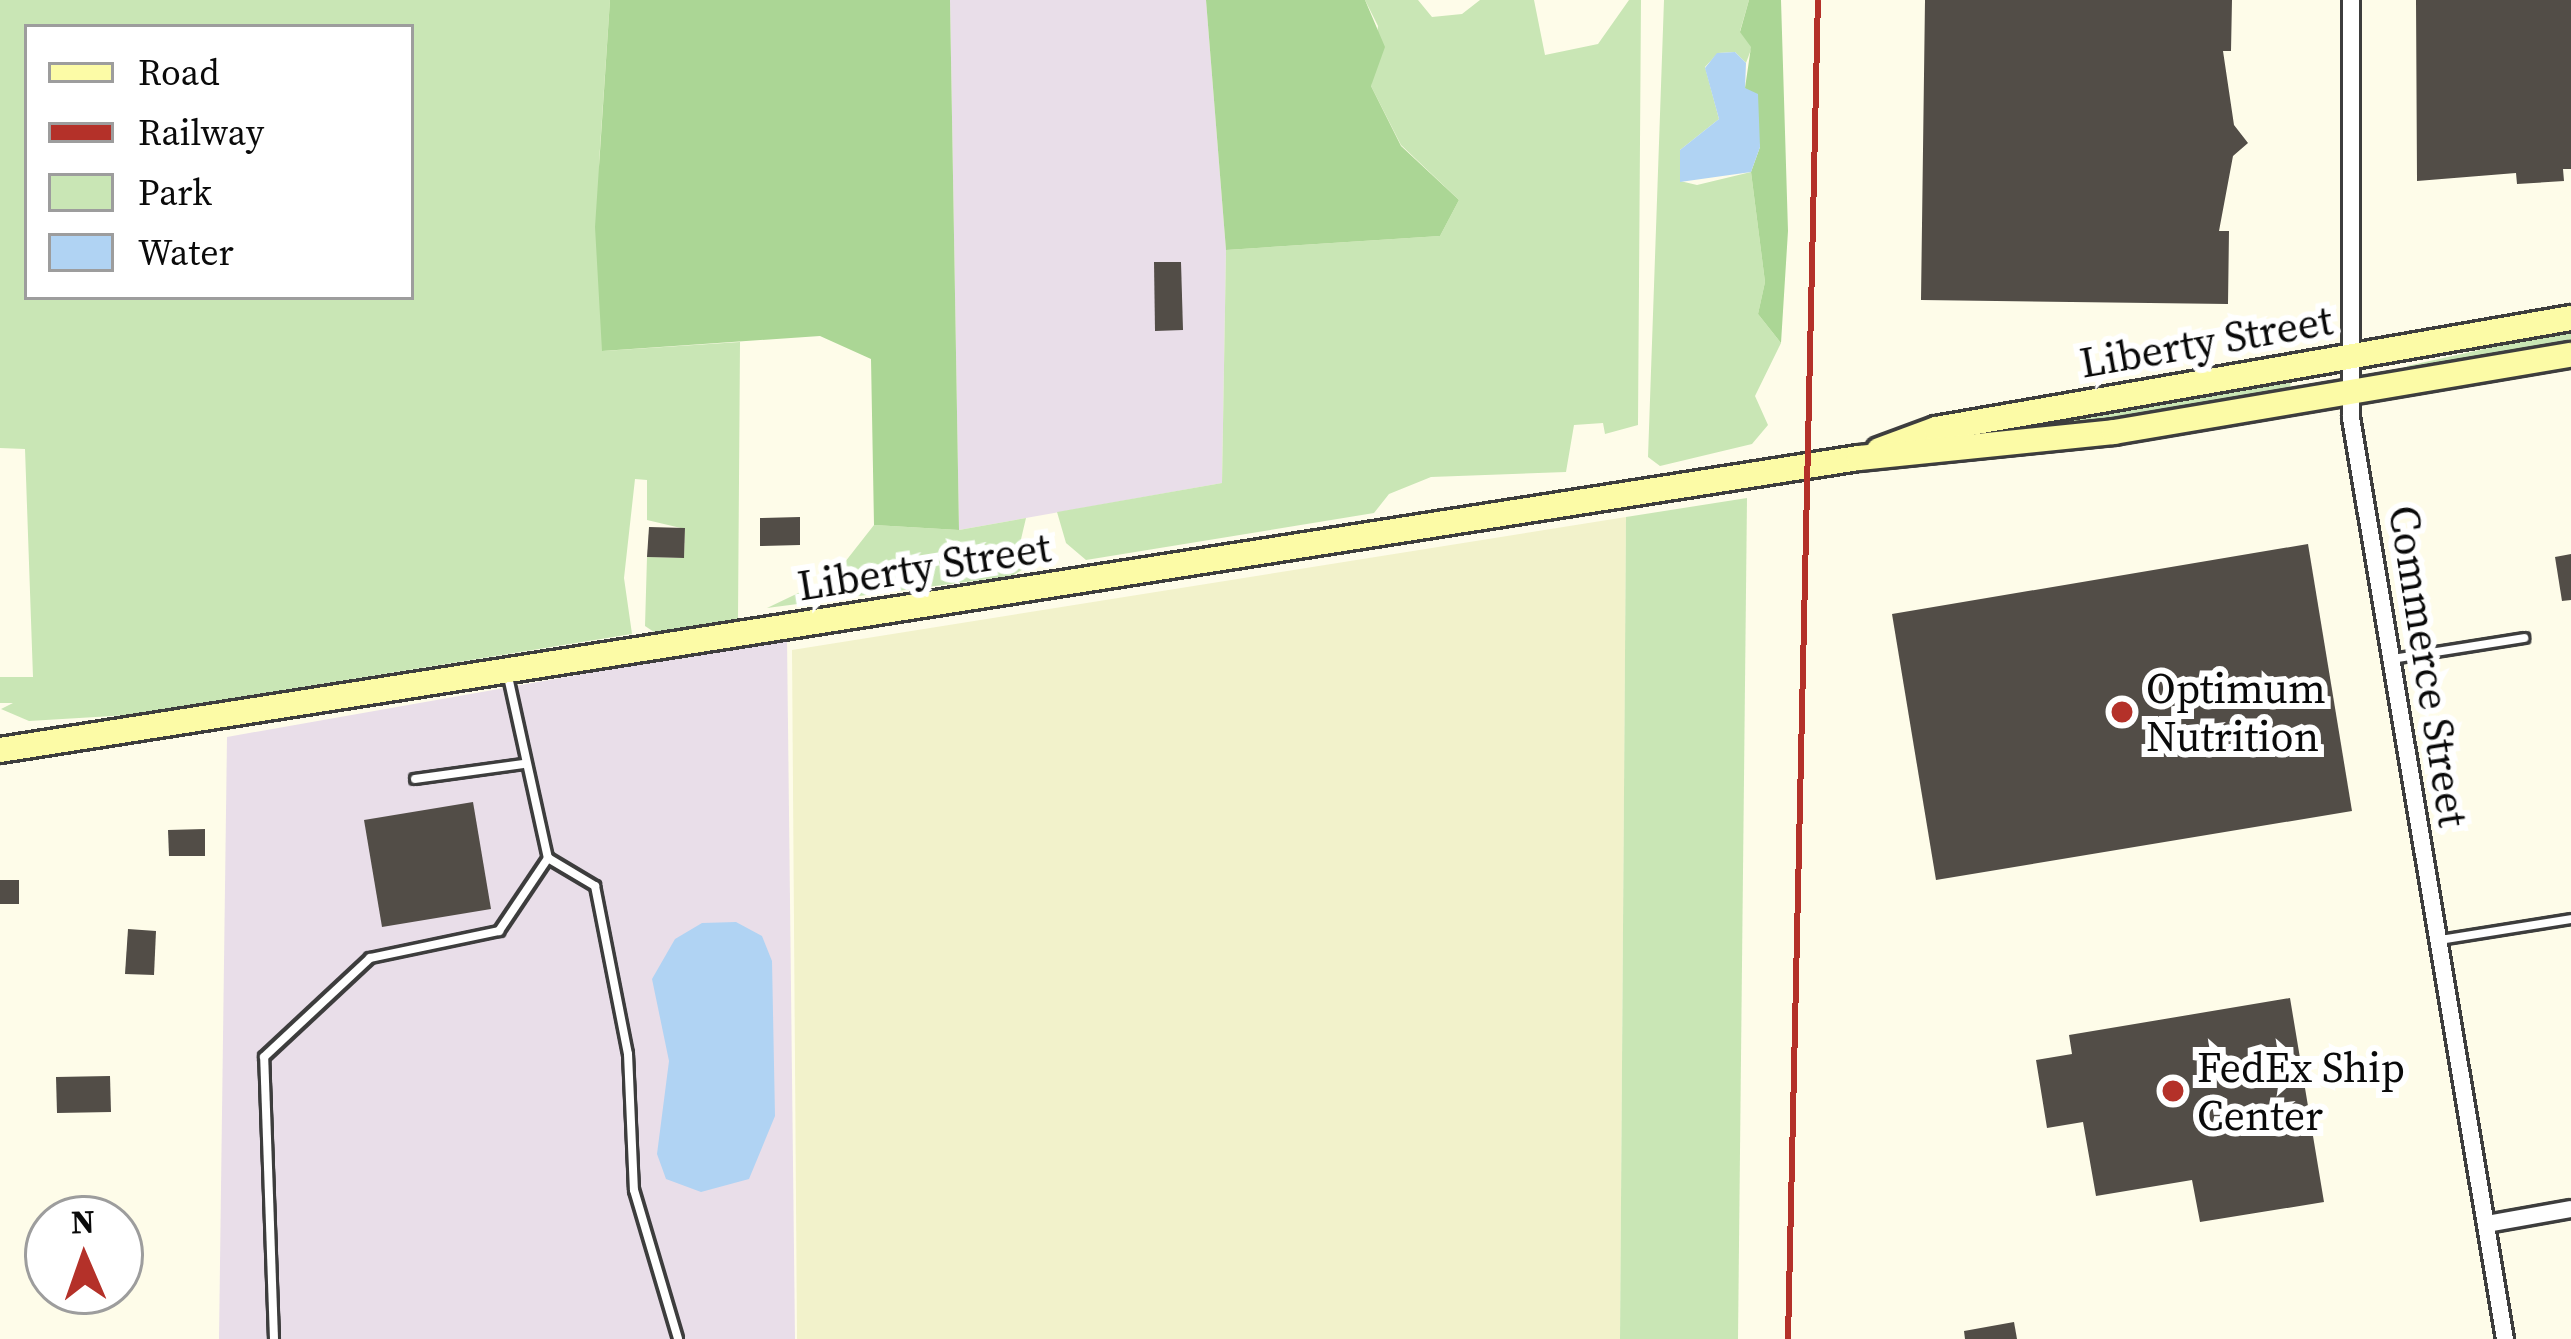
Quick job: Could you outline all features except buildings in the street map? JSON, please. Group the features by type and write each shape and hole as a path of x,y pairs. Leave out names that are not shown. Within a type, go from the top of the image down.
{"street":[{"name":"Commerce Street","path":"2351,0 2350,391 2505,1339"},
{"name":"Liberty Street","path":"1859,458 1936,428 2571,318"},
{"name":"Liberty Street","path":"0,750 1859,458 2093,435 2571,355"},
{"path":"2487,1224 2571,1209"}],"lane":[{"path":"2392,659 2524,638"},
{"path":"507,671 548,858 595,886 628,1054 634,1190 678,1339"},
{"path":"415,779 524,764"},
{"path":"274,1339 264,1057 370,958 500,931 548,858"},
{"path":"2438,940 2571,919"}],"shaded area":[{"path":"950,0 1206,0 1226,250 1222,483 959,530"},
{"path":"787,638 795,1339 219,1339 227,737"}],"green space":[{"path":"0,0 610,0 599,163 603,351 740,342 738,619 657,634 645,626 647,557 684,558 685,529 647,520 647,480 635,479 624,578 632,634 129,715 29,721 1,709 13,703 0,703 0,677 33,677 25,449 0,448"},
{"path":"610,0 950,0 959,530 874,525 871,359 820,336 602,351 595,227"},
{"path":"1206,0 1365,0 1385,47 1371,86 1401,146 1459,200 1440,236 1226,250"},
{"path":"1365,0 1418,0 1432,17 1462,14 1480,0 1534,0 1545,55 1598,44 1629,0 1641,0 1638,425 1605,434 1603,423 1574,425 1566,472 1431,477 1389,494 1374,513 1086,560 1066,543 1057,512 1222,483 1226,250 1440,236 1459,200 1401,145 1371,86 1378,26"},
{"path":"1664,0 1749,0 1740,31 1752,47 1746,63 1735,52 1718,53 1705,67 1719,119 1680,150 1680,181 1697,185 1751,172 1765,282 1758,314 1781,343 1755,396 1768,425 1752,444 1660,466 1648,457"},
{"path":"1749,0 1781,0 1788,231 1781,343 1758,314 1765,282 1751,172 1760,147 1745,88 1751,47 1740,32"},
{"path":"2571,330 2571,343 2406,371 2407,366"},
{"path":"2291,375 2290,392 1933,444 2074,412"},
{"path":"1747,498 1738,1339 1620,1339 1626,517"},
{"path":"1626,517 1620,1339 797,1339 792,650"},
{"path":"1026,518 1018,552 1030,565 1012,576 767,608 834,576 874,525 959,530"}],"water":[{"path":"1735,52 1746,63 1745,88 1758,94 1760,147 1751,172 1680,182 1680,150 1719,119 1705,68 1717,53"},
{"path":"736,922 762,936 772,961 775,1116 749,1179 701,1192 666,1179 657,1154 669,1061 652,979 675,939 702,923"}],"railway":[{"path":"1788,1339 1818,0"}],"place":[{"name":"Optimum Nutrition","path":"2122,712"},
{"name":"FedEx Ship Center","path":"2173,1091"}]}
